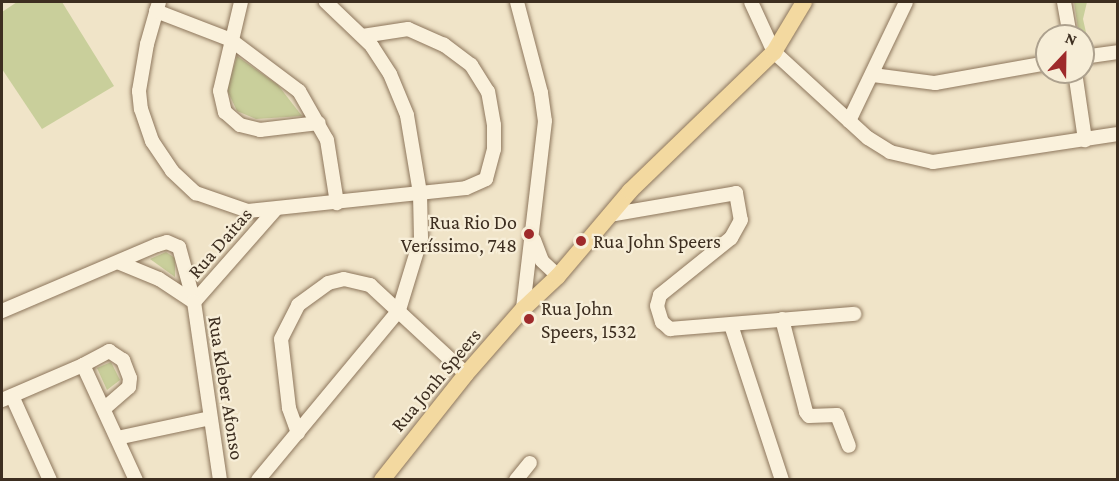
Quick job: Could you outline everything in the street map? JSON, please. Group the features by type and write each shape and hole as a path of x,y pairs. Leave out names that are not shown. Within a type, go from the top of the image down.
{"main road":[{"name":"Rua Jonh Speers","path":"382,480 466,374 523,309 558,276 630,191 774,52 804,2"}],"street":[{"path":"241,2 220,91 221,103 232,119 260,130 319,123"},
{"path":"258,480 399,310 421,238 420,193 407,115 390,74 363,36 326,2"},
{"path":"517,2 542,93 545,121 523,309"},
{"path":"751,2 774,52 849,121 890,152 933,162 1118,134"},
{"path":"849,121 906,2"},
{"path":"1064,2 1068,24"},
{"path":"337,203 327,140 319,123 288,81 231,40 157,6 139,91 146,125 160,154 181,181 209,201 248,211 337,203 465,188 486,179 494,149 488,93 471,65 444,45 418,33 398,28 363,36"},
{"path":"1095,55 1118,52"},
{"path":"873,75 935,83 1035,65"},
{"path":"1077,84 1085,140"},
{"path":"630,191 646,208"},
{"path":"609,215 736,193 741,220 731,238 666,289 657,306 662,322 670,329 854,314"},
{"name":"Rua Daitas","path":"194,302 276,209"},
{"path":"533,238 542,261 558,276"},
{"name":"Rua Kleber Afonso","path":"2,311 120,263 157,245 173,242 183,253 194,302 220,480"},
{"name":"Rua Kleber Afonso","path":"120,263 159,279 194,302"},
{"path":"298,433 289,408 281,339 298,305 315,289 344,279 370,285 466,374"},
{"path":"782,319 806,412 809,416 837,415 849,446"},
{"path":"730,325 782,480"},
{"path":"50,480 7,398 83,365 109,351 123,360 130,378 129,387 105,408"},
{"path":"83,365 105,408 136,480"},
{"path":"117,438 210,418"},
{"path":"516,480 530,463"}],"green space":[{"path":"17,2 62,2 114,86 42,129 2,69 2,12"},
{"path":"1074,2 1087,2 1084,24 1077,24"},
{"path":"237,56 278,85 302,116 256,119 237,111 227,90"},
{"path":"166,252 175,258 175,277 150,259"},
{"path":"111,362 120,380 107,390 97,368"}],"place":[{"name":"Rua Rio Do Veríssimo, 748","path":"529,234"},
{"name":"Rua John Speers","path":"581,241"},
{"name":"Rua John Speers, 1532","path":"529,319"}]}
